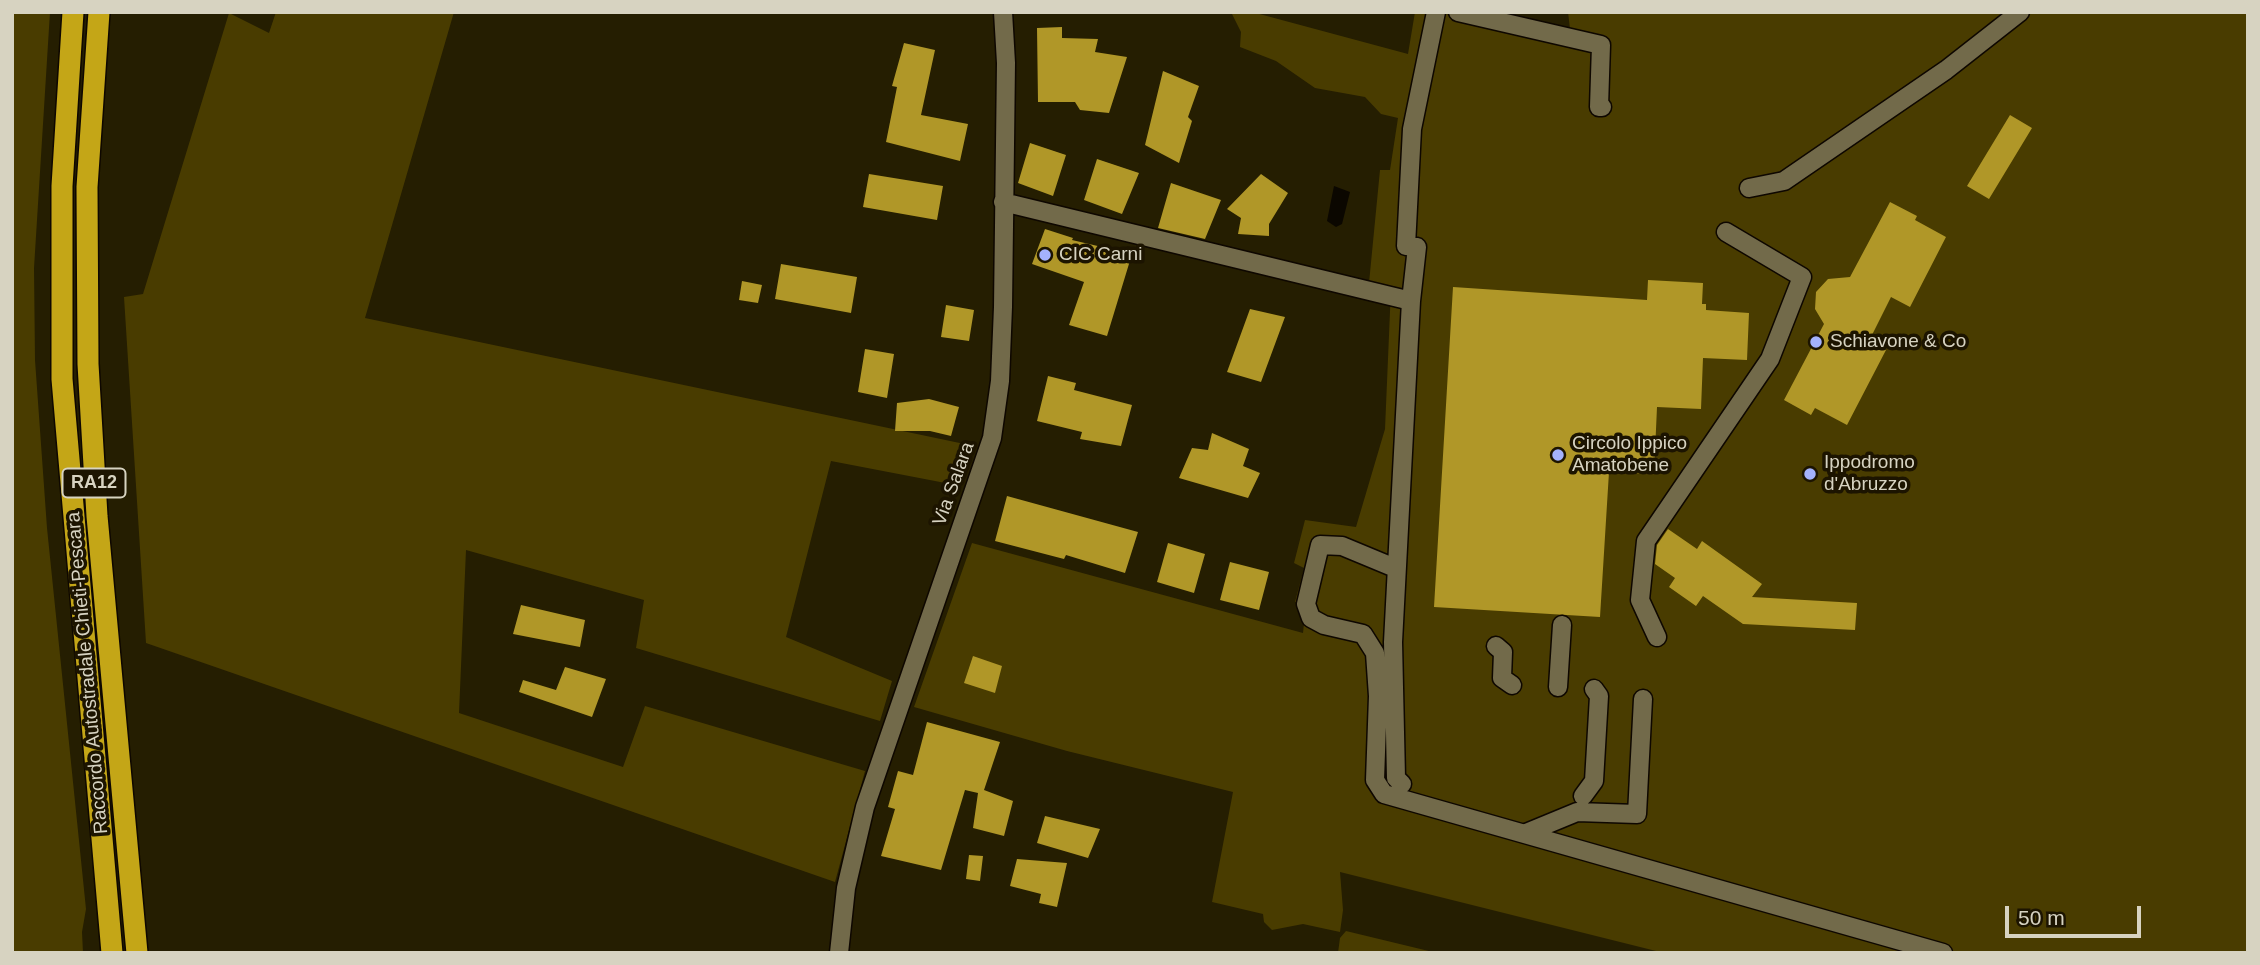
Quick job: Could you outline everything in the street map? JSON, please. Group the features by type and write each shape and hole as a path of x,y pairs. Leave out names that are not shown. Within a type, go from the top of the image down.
{"highway":[{"name":"Raccordo Autostradale Chieti-Pescara","path":"74,12 62,186 62,379 112,953"},
{"name":"Raccordo Autostradale Chieti-Pescara","path":"99,12 87,187 88,364 97,516 137,953"}],"street":[{"name":"Via Salara","path":"839,953 846,888 865,807 992,438 1000,382 1006,64 1003,12"},
{"path":"1402,783 1396,778 1393,642 1395,568 1410,301 1417,247 1406,246 1412,129 1436,12"},
{"path":"1458,12 1601,45 1599,107 1602,107"},
{"path":"1749,188 1784,181 1946,70 2020,12"},
{"path":"1003,202 1410,301"},
{"path":"1657,637 1640,600 1646,541 1769,359 1802,277 1726,232"},
{"path":"1395,568 1373,562 1360,552 1342,546 1328,548 1320,545 1306,604 1311,618 1324,625 1363,635 1375,653 1378,696 1376,780 1384,794 1943,953"},
{"path":"1558,687 1562,625"},
{"path":"1496,646 1503,652 1502,678 1512,685"},
{"path":"1583,796 1594,781 1599,696 1594,688"},
{"path":"1526,833 1577,811 1637,814 1643,699"}],"shaded area":[{"path":"12,12 50,12 34,268 35,360 47,528 86,909 82,932 83,953 12,953"},
{"path":"276,12 454,12 365,318 974,446 961,486 831,461 786,637 892,681 880,721 636,648 644,600 466,550 459,713 623,767 645,706 865,771 835,882 146,643 124,297 143,294 229,13 269,33"},
{"name":"Ippodromo d'Abruzzo","path":"1231,12 1252,12 1408,54 1415,12 1492,12 1570,29 1568,12 2248,12 2248,953 1664,953 1340,872 1343,910 1340,932 1303,924 1272,930 1264,922 1263,914 1212,902 1233,792 1067,751 914,707 972,543 1303,633 1306,604 1295,602 1304,568 1294,563 1305,520 1356,527 1385,429 1391,288 1369,283 1380,170 1390,170 1398,118 1381,114 1365,97 1315,88 1276,61 1240,47 1241,32"},
{"path":"1334,186 1350,192 1342,224 1336,227 1327,221"},
{"path":"1346,931 1437,953 1338,953 1340,938"}],"building":[{"path":"1062,27 1062,38 1098,39 1095,52 1127,57 1109,113 1080,110 1075,102 1038,102 1037,28"},
{"path":"904,43 935,50 921,115 968,124 960,161 886,142 897,87 892,86"},
{"path":"1163,71 1199,86 1188,117 1192,121 1179,163 1145,145"},
{"path":"2010,115 2032,128 1989,199 1967,186"},
{"path":"1030,143 1066,155 1053,196 1018,183"},
{"path":"1097,159 1139,173 1122,214 1084,200"},
{"path":"869,174 943,186 937,220 863,207"},
{"path":"1261,174 1288,193 1269,224 1269,236 1238,234 1241,218 1227,209"},
{"path":"1171,183 1221,200 1205,239 1158,228"},
{"path":"1890,202 1917,216 1915,220 1946,237 1910,307 1891,297 1869,341 1886,350 1847,425 1815,408 1811,415 1784,400 1824,324 1815,309 1816,292 1828,279 1850,277"},
{"path":"1045,229 1073,238 1072,240 1132,254 1107,336 1069,325 1084,282 1032,264"},
{"path":"781,264 857,277 851,313 775,299"},
{"name":"Circolo Ippico Amatobene","path":"1648,280 1703,283 1702,304 1706,304 1706,310 1749,313 1747,360 1703,358 1701,409 1657,407 1654,474 1609,472 1600,617 1434,607 1453,287 1647,300"},
{"path":"742,281 762,285 758,303 739,300"},
{"path":"946,305 974,310 969,341 941,337"},
{"path":"1250,309 1285,317 1261,382 1227,372"},
{"path":"865,349 894,354 887,398 858,392"},
{"path":"1048,376 1076,383 1074,390 1132,405 1121,446 1080,439 1082,432 1037,421"},
{"path":"929,399 959,407 951,436 930,431 895,431 897,403"},
{"path":"1212,433 1249,449 1243,466 1260,473 1248,498 1179,478 1192,448 1208,450"},
{"path":"1007,496 1138,532 1125,573 1066,555 1064,559 995,541"},
{"path":"1668,529 1697,549 1702,541 1762,584 1752,597 1857,603 1855,630 1743,624 1703,596 1696,606 1669,587 1675,578 1655,564 1657,545"},
{"path":"1168,543 1205,554 1194,593 1157,582"},
{"path":"1230,562 1269,572 1259,610 1220,600"},
{"path":"521,605 585,620 580,647 513,634"},
{"path":"973,656 1002,666 995,693 964,683"},
{"path":"565,667 606,679 592,717 519,692 523,680 556,690"},
{"path":"927,722 1000,742 984,790 1013,801 1004,836 973,828 978,793 965,790 941,870 881,856 895,809 888,807 898,771 913,775"},
{"path":"1045,816 1100,829 1088,858 1037,843"},
{"path":"969,855 983,856 980,881 966,879"},
{"path":"1017,859 1067,863 1057,907 1039,903 1041,894 1010,886"}],"place":[{"name":"CIC Carni","path":"1045,255"},
{"name":"Schiavone & Co","path":"1816,342"},
{"name":"Circolo Ippico Amatobene","path":"1558,455"},
{"name":"Ippodromo d'Abruzzo","path":"1810,474"}]}
